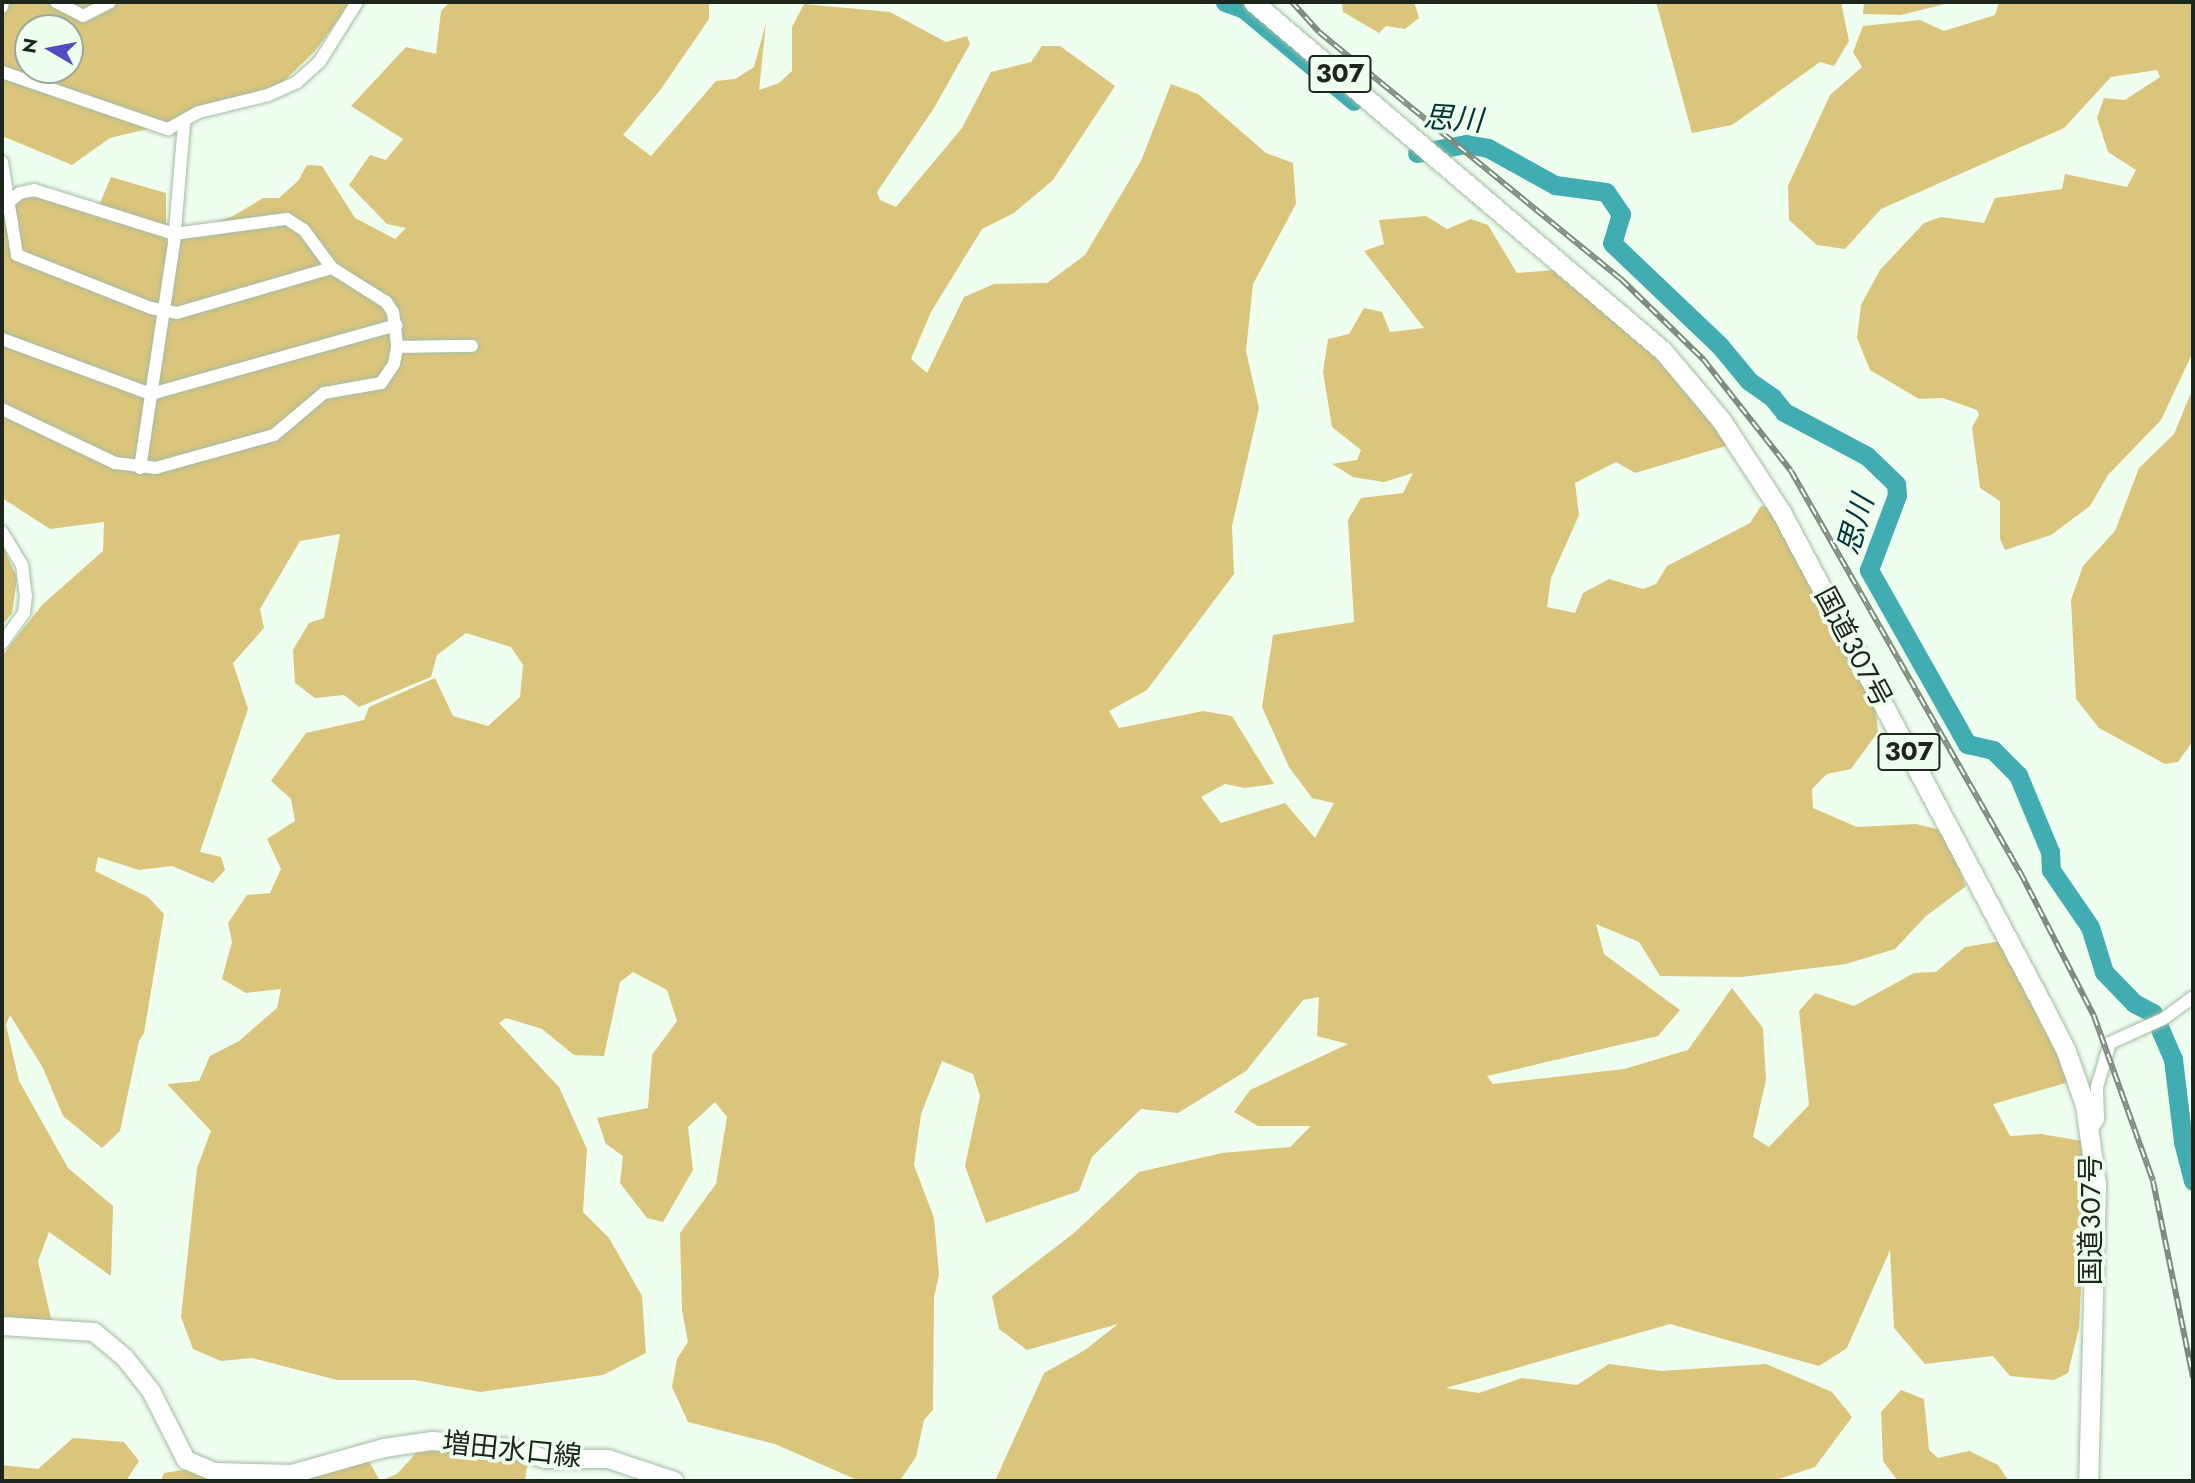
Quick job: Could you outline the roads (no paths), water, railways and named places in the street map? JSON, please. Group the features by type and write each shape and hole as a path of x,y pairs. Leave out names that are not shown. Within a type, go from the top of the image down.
{"highway":[{"name":"国道307号","path":"1253,2 1432,151 1663,351 1690,380 1761,477 2061,1040 2090,1132 2096,1185 2088,1481"}],"main road":[{"name":"増田水口線","path":"2,1326 93,1332 125,1358 151,1391 186,1460 214,1472 292,1474 384,1448 443,1442 510,1448 545,1459 608,1459 674,1481"}],"street":[{"path":"56,2 83,16 110,2"},
{"path":"2,72 168,129 184,123 199,112 268,95 297,82 320,61 357,2"},
{"path":"140,468 174,234 184,123"},
{"path":"2,162 5,205 13,245 24,261 164,312 177,313 332,268"},
{"path":"2,409 115,463 156,468 274,435 324,393 387,379 397,347 396,326 386,302 332,268 304,230 287,219 174,234 45,191 20,193 5,205"},
{"path":"2,339 151,394 396,326"},
{"path":"397,347 472,346"},
{"path":"2,532 22,565 26,596 24,613 2,643"},
{"path":"2090,1132 2098,1119 2097,1087 2110,1043 2158,1021 2193,997"}],"waterway":[{"name":"思川","path":"1225,2 1244,9 1354,101"},
{"name":"思川","path":"1417,153 1466,144 1488,148 1555,185 1606,192 1621,214 1612,243 1720,346 1749,381 1772,397 1784,412 1867,456 1896,484 1897,495 1869,570 1967,744 1993,750 2018,775 2050,852 2051,870 2090,927 2104,972 2134,1003 2153,1013 2173,1059 2183,1142 2193,1181"}],"railway":[{"path":"1292,2 1319,32 1621,279 1703,359 1791,471 2020,872 2094,1016 2153,1181 2193,1378"}]}
